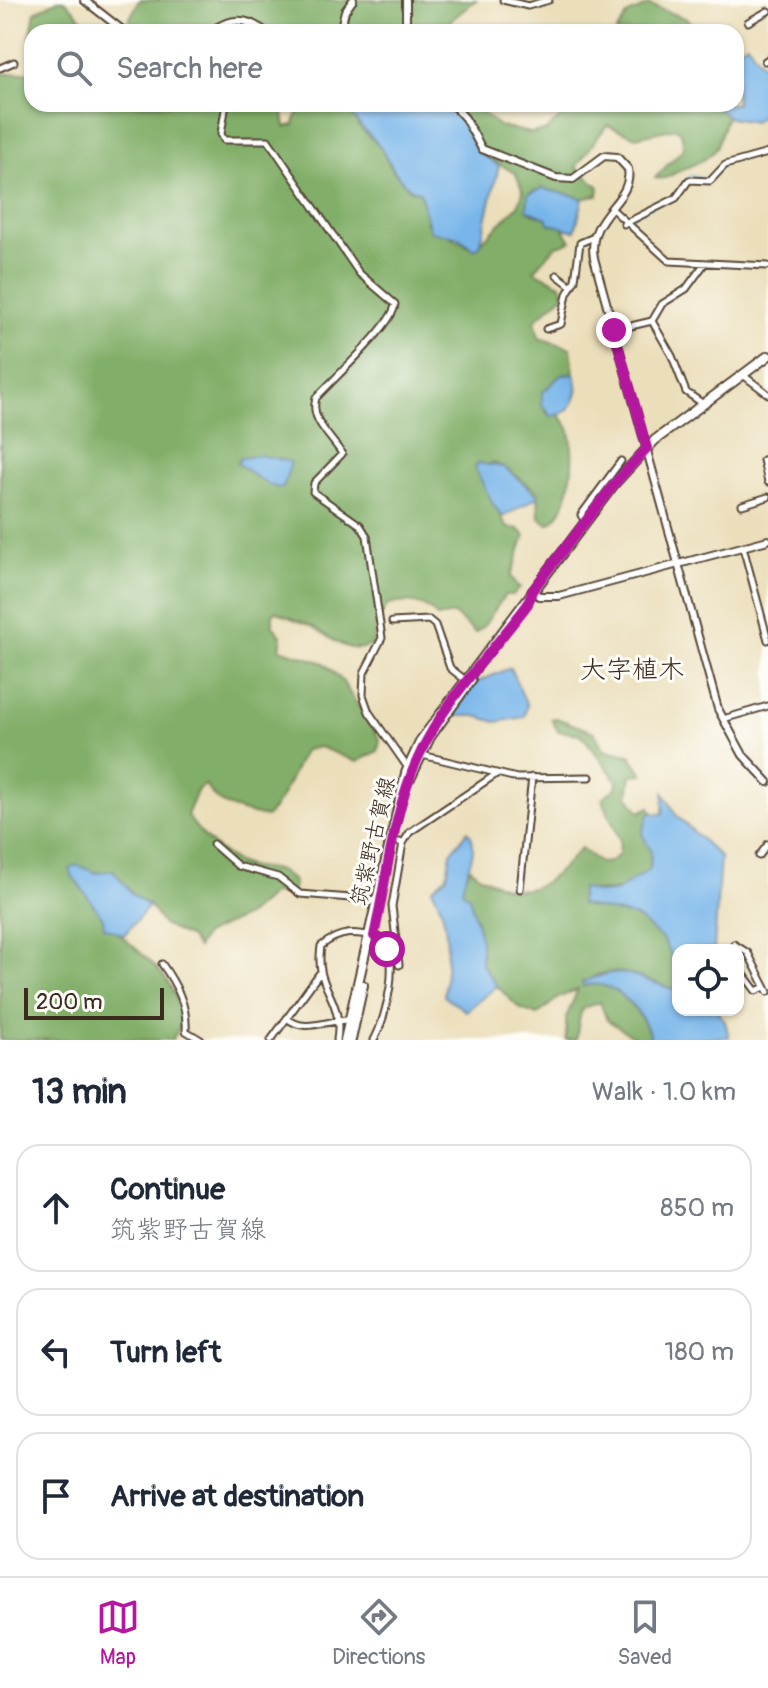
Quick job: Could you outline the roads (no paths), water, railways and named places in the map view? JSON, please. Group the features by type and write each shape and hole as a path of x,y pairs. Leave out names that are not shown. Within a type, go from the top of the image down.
{"main road":[{"name":"筑紫野古賀線","path":"345,1040 345,1020 371,936 416,754 464,679 647,448 768,356"},
{"name":"筑紫野古賀線","path":"416,754 528,604 532,591"},
{"name":"筑紫野古賀線","path":"351,1040 376,900 396,841"}],"street":[{"path":"84,0 115,24"},
{"path":"342,24 345,11 353,0"},
{"path":"406,0 406,24"},
{"path":"503,0 528,6 549,0"},
{"path":"748,22 768,11"},
{"path":"226,24 234,20 256,24"},
{"path":"0,68 14,62"},
{"path":"225,112 221,134 224,140 268,140 359,273 395,304 389,321 316,398 315,413 342,454 314,483 313,492 360,525 370,544 382,638 364,673 363,695 369,712 410,769"},
{"path":"459,112 482,149 556,178 573,179 599,157 617,157 628,169 630,179 594,237 594,258 723,719 743,755 768,782"},
{"path":"624,224 676,198 689,180 710,181 725,165 768,153"},
{"path":"610,207 624,224 669,261 768,266"},
{"path":"546,329 561,324 570,285 575,280 580,243 594,237"},
{"path":"614,330 652,321 662,304 686,289 705,263"},
{"path":"557,275 570,285"},
{"path":"652,321 672,356 686,392 703,404"},
{"path":"743,374 768,394"},
{"path":"768,458 763,460 768,482"},
{"path":"586,522 581,515 621,461"},
{"path":"742,505 768,497"},
{"path":"532,591 539,596 559,596 768,540"},
{"path":"743,547 768,640"},
{"path":"392,622 429,620 435,625 450,668 464,679"},
{"path":"723,719 768,706"},
{"path":"416,754 495,775 590,777"},
{"path":"399,965 392,906 396,841 495,775"},
{"path":"520,889 532,777"},
{"path":"213,844 238,866 278,877 300,894 376,900"},
{"path":"759,856 768,844"},
{"path":"271,1040 319,974 321,946 331,937 357,932 385,941 391,986 386,1017 374,1040"},
{"path":"744,950 767,989 756,991 744,975"},
{"path":"162,964 175,983 187,1019 186,1031 201,1040"},
{"path":"319,974 345,1020"},
{"path":"287,1018 294,1024 320,1026 345,1020"},
{"path":"337,1040 345,1020"}],"water":[{"path":"747,43 768,73 768,108 754,122 730,118 722,112 744,112 744,45"},
{"path":"354,112 453,112 479,152 499,166 480,246 474,249 458,237 430,231 420,192 400,179 378,144 352,115"},
{"path":"544,188 583,199 575,231 550,224 547,218 527,210 528,194"},
{"path":"574,374 577,388 574,401 565,412 551,416 542,404 542,393 561,375"},
{"path":"259,455 291,462 283,488 265,482 237,463 241,458"},
{"path":"478,463 504,467 539,496 503,517 475,468"},
{"path":"510,668 527,705 524,717 496,722 476,716 451,716 477,682"},
{"path":"664,793 676,815 720,857 714,944 672,944 672,956 662,939 636,917 580,904 581,888 599,893 615,892 650,869 651,851 642,834 649,813 663,814"},
{"path":"468,831 473,853 462,891 469,896 481,941 481,963 497,986 466,1011 444,996 445,927 432,889 447,876 451,852"},
{"path":"77,865 97,873 113,870 133,895 149,906 124,935 104,927 103,918 72,875 70,869"},
{"path":"609,973 629,974 672,989 672,1016 721,1016 729,1037 651,1040 642,1019 626,999 606,986 583,986 582,982"}],"waterway":[{"path":"733,160 768,150"},
{"path":"712,176 723,164"},
{"path":"680,189 690,176 702,178"},
{"path":"627,218 676,194"}],"district":[{"name":"大字植木","path":"632,669"}]}
